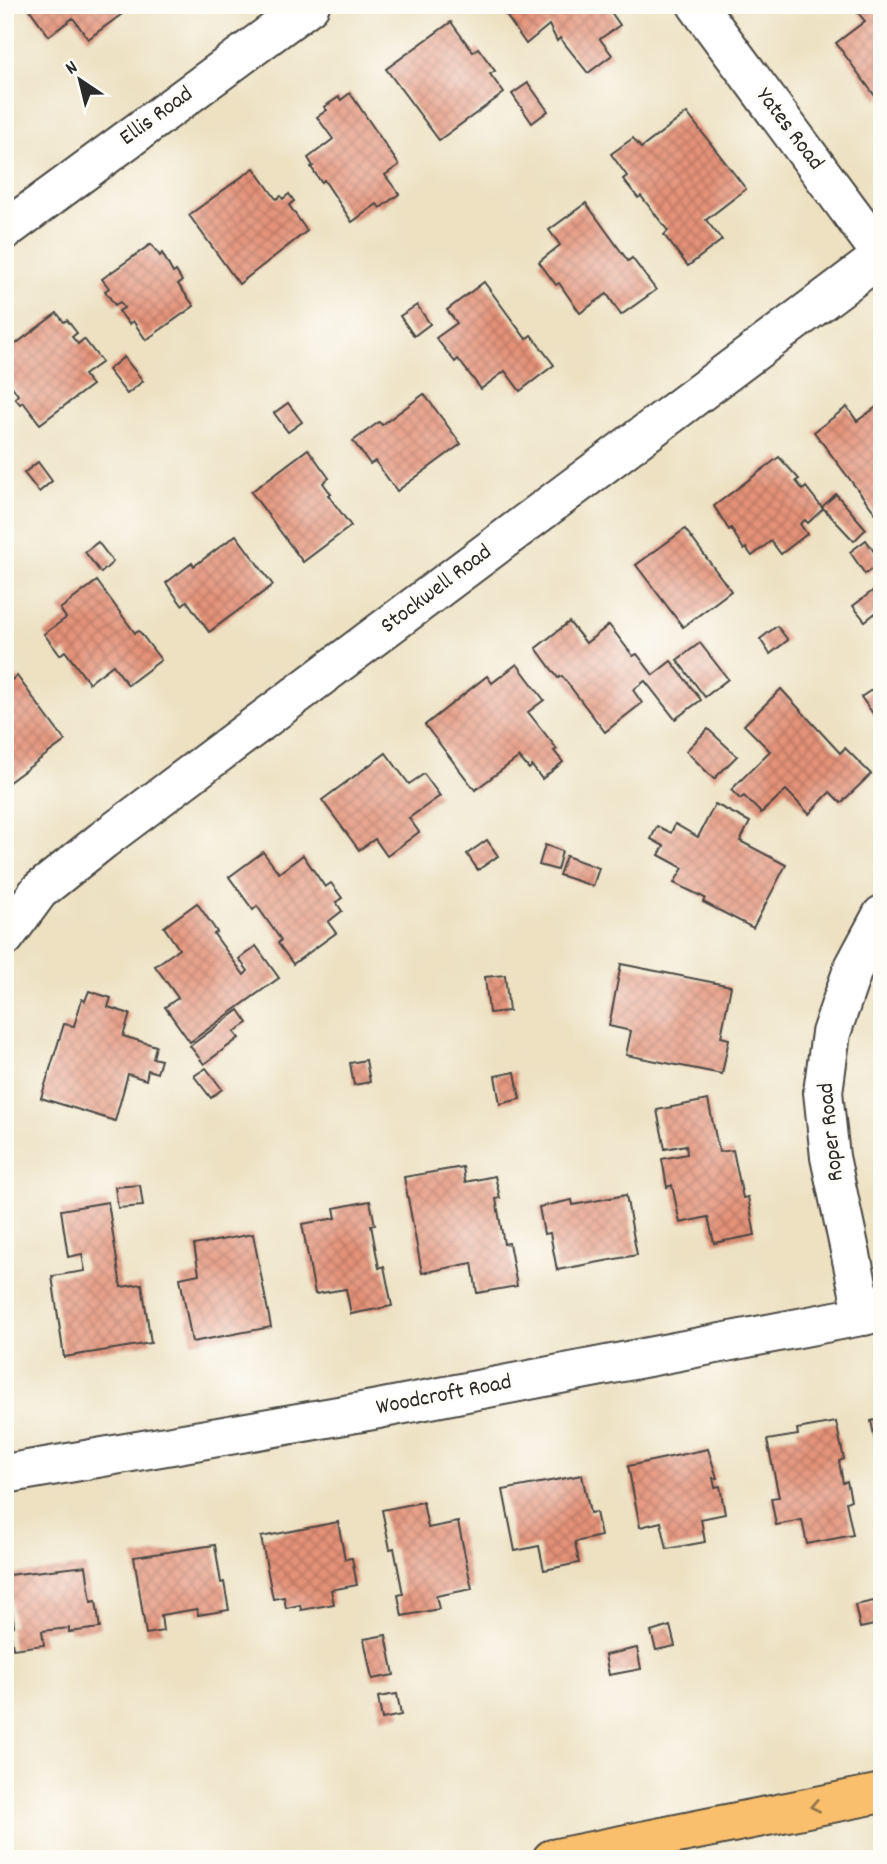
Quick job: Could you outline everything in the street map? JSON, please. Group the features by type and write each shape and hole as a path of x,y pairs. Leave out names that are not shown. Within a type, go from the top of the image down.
{"highway":[{"path":"552,1859 882,1793"}],"street":[{"name":"Ellis Road","path":"5,230 310,5"},
{"name":"Yates Road","path":"697,5 882,255"},
{"name":"Stockwell Road","path":"5,937 39,891 103,840 882,255"},
{"name":"Roper Road","path":"873,1314 830,1157 823,1092 835,1021 853,970 882,915"},
{"name":"Woodcroft Road","path":"5,1474 373,1410 873,1314"}],"building":[{"path":"20,5 116,5 122,14 88,39 73,18 49,36 27,6 23,9"},
{"path":"499,5 606,5 620,25 600,39 612,55 588,73 560,38 557,41 549,25 526,44"},
{"path":"869,5 882,5 882,97 878,100 836,43 865,21 858,13"},
{"path":"451,22 473,52 478,48 495,71 490,74 504,93 439,140 386,69"},
{"path":"528,83 548,111 532,123 512,94"},
{"path":"350,93 399,165 385,175 399,194 380,208 377,204 352,222 324,180 321,182 308,158 333,139 317,117 327,110 324,107"},
{"path":"687,113 746,189 706,220 722,240 688,266 664,235 668,231 641,196 638,198 623,179 627,176 611,154 633,138 641,148"},
{"path":"254,168 276,199 281,196 283,199 289,194 294,201 289,205 307,231 239,284 189,215"},
{"path":"586,203 628,261 632,258 656,290 621,315 607,294 580,313 559,283 556,285 539,262 560,245 549,230"},
{"path":"151,244 160,256 162,253 173,273 176,271 182,281 178,284 194,306 146,340 133,321 129,324 119,311 124,308 120,302 115,305 105,291 109,288 102,279"},
{"path":"484,282 526,339 531,335 554,365 520,391 505,371 481,389 458,359 455,362 436,338 457,323 447,310"},
{"path":"417,305 430,324 414,336 400,316"},
{"path":"57,313 64,322 67,320 77,333 72,337 78,344 84,339 102,362 84,375 92,385 40,424 23,402 20,404 15,398 18,395 11,385 8,387 5,383 5,352"},
{"path":"124,357 143,381 127,394 108,370"},
{"path":"424,394 461,444 397,491 375,461 370,464 353,441 379,422 382,425"},
{"path":"288,403 302,422 288,432 274,413"},
{"path":"882,403 882,522 814,432 847,407 857,421"},
{"path":"308,449 329,478 323,483 331,494 328,495 351,526 303,562 251,492"},
{"path":"779,457 799,479 796,481 803,490 806,487 823,509 808,523 805,520 800,524 807,534 781,554 771,541 752,556 746,548 744,550 714,506"},
{"path":"38,462 52,481 39,492 24,473"},
{"path":"836,494 866,529 854,541 822,507"},
{"path":"685,529 731,591 683,627 636,565"},
{"path":"236,535 273,585 209,632 187,601 182,605 166,583"},
{"path":"866,540 881,562 865,574 850,552"},
{"path":"98,542 113,562 101,573 85,552"},
{"path":"97,581 135,633 139,631 161,660 128,685 113,665 89,683 65,651 60,655 44,634 66,618 60,609"},
{"path":"879,586 882,589 882,608 865,621 853,606"},
{"path":"569,622 586,643 609,625 633,656 637,654 653,675 671,661 701,700 675,719 645,681 633,690 642,703 605,732 562,676 558,678 536,648"},
{"path":"777,626 788,640 770,654 760,639"},
{"path":"700,643 728,679 705,697 677,660"},
{"path":"517,664 544,700 528,712 557,749 554,751 563,762 542,779 532,766 529,769 519,757 475,790 425,725 487,676 492,683"},
{"path":"17,676 65,741 5,785 5,685"},
{"path":"882,683 882,716 877,719 861,697"},
{"path":"781,689 840,753 845,748 871,774 841,803 830,792 809,814 786,790 761,813 744,796 740,799 731,790 770,751 744,725"},
{"path":"708,729 737,756 714,779 686,751"},
{"path":"386,753 409,784 424,774 440,796 409,818 419,832 387,856 375,839 359,850 322,800"},
{"path":"715,804 750,822 740,841 786,865 753,928 703,902 705,898 674,883 683,868 659,855 664,846 651,839 657,826 671,833 675,824 698,837"},
{"path":"487,840 498,856 478,870 467,854"},
{"path":"545,845 562,851 557,870 539,865"},
{"path":"263,852 279,873 303,855 325,887 331,883 342,898 336,902 342,911 328,922 336,933 293,964 278,943 281,940 257,906 253,910 229,877"},
{"path":"566,856 599,868 593,886 559,875"},
{"path":"197,903 217,932 214,934 244,975 248,971 239,959 256,946 279,978 190,1042 165,1007 178,998 155,966 179,949 164,927"},
{"path":"621,964 731,986 721,1037 729,1039 722,1074 626,1055 631,1031 609,1026"},
{"path":"505,975 509,1011 489,1013 485,977"},
{"path":"89,991 111,998 108,1007 130,1014 123,1036 156,1046 153,1058 161,1060 157,1073 148,1070 146,1080 128,1074 115,1121 41,1098 64,1024 74,1026 82,999 85,1001"},
{"path":"239,1010 248,1023 234,1032 239,1038 204,1064 190,1046"},
{"path":"366,1060 370,1082 354,1085 350,1063"},
{"path":"206,1068 222,1089 211,1098 194,1076"},
{"path":"515,1072 520,1099 500,1104 495,1076"},
{"path":"708,1100 719,1152 733,1150 743,1198 748,1197 755,1235 714,1243 708,1217 680,1223 672,1185 667,1187 662,1159 687,1154 686,1145 665,1149 657,1110"},
{"path":"463,1167 465,1182 495,1176 504,1244 509,1243 517,1286 477,1293 472,1263 422,1273 404,1177"},
{"path":"140,1185 143,1206 118,1208 115,1187"},
{"path":"626,1195 637,1255 557,1270 550,1233 544,1234 539,1207 572,1200 573,1205"},
{"path":"370,1201 375,1225 371,1225 379,1268 384,1266 392,1306 351,1314 346,1289 315,1294 302,1224 336,1218 334,1208"},
{"path":"108,1202 121,1287 142,1284 151,1343 64,1357 52,1276 85,1271 82,1254 68,1257 61,1210"},
{"path":"253,1234 271,1327 192,1342 180,1278 199,1274 194,1245"},
{"path":"882,1418 882,1470 881,1470 871,1421"},
{"path":"836,1422 844,1459 839,1461 843,1483 847,1481 851,1500 846,1502 853,1535 807,1544 802,1520 776,1525 771,1498 779,1497 767,1440 798,1435 797,1429"},
{"path":"708,1449 717,1478 713,1478 715,1487 720,1486 725,1514 701,1519 705,1542 667,1549 661,1522 640,1527 628,1466"},
{"path":"582,1475 590,1513 596,1512 601,1536 575,1542 579,1563 544,1570 539,1546 515,1551 503,1490"},
{"path":"423,1502 428,1528 458,1522 472,1589 436,1596 439,1609 402,1616 398,1595 403,1594 394,1548 390,1549 382,1510"},
{"path":"338,1522 345,1559 352,1558 357,1585 331,1590 334,1604 301,1610 300,1605 286,1608 284,1597 273,1599 261,1537"},
{"path":"215,1545 221,1583 224,1582 229,1610 198,1615 197,1609 161,1615 163,1631 146,1634 134,1557"},
{"path":"86,1566 91,1602 96,1601 100,1628 69,1632 69,1628 42,1631 44,1645 13,1649 10,1627 14,1626 8,1575"},
{"path":"874,1601 879,1624 860,1628 855,1605"},
{"path":"670,1626 675,1646 656,1650 651,1632"},
{"path":"386,1635 394,1675 372,1679 364,1639"},
{"path":"637,1648 641,1669 609,1675 605,1655"},
{"path":"397,1694 401,1715 382,1719 378,1697"}]}
